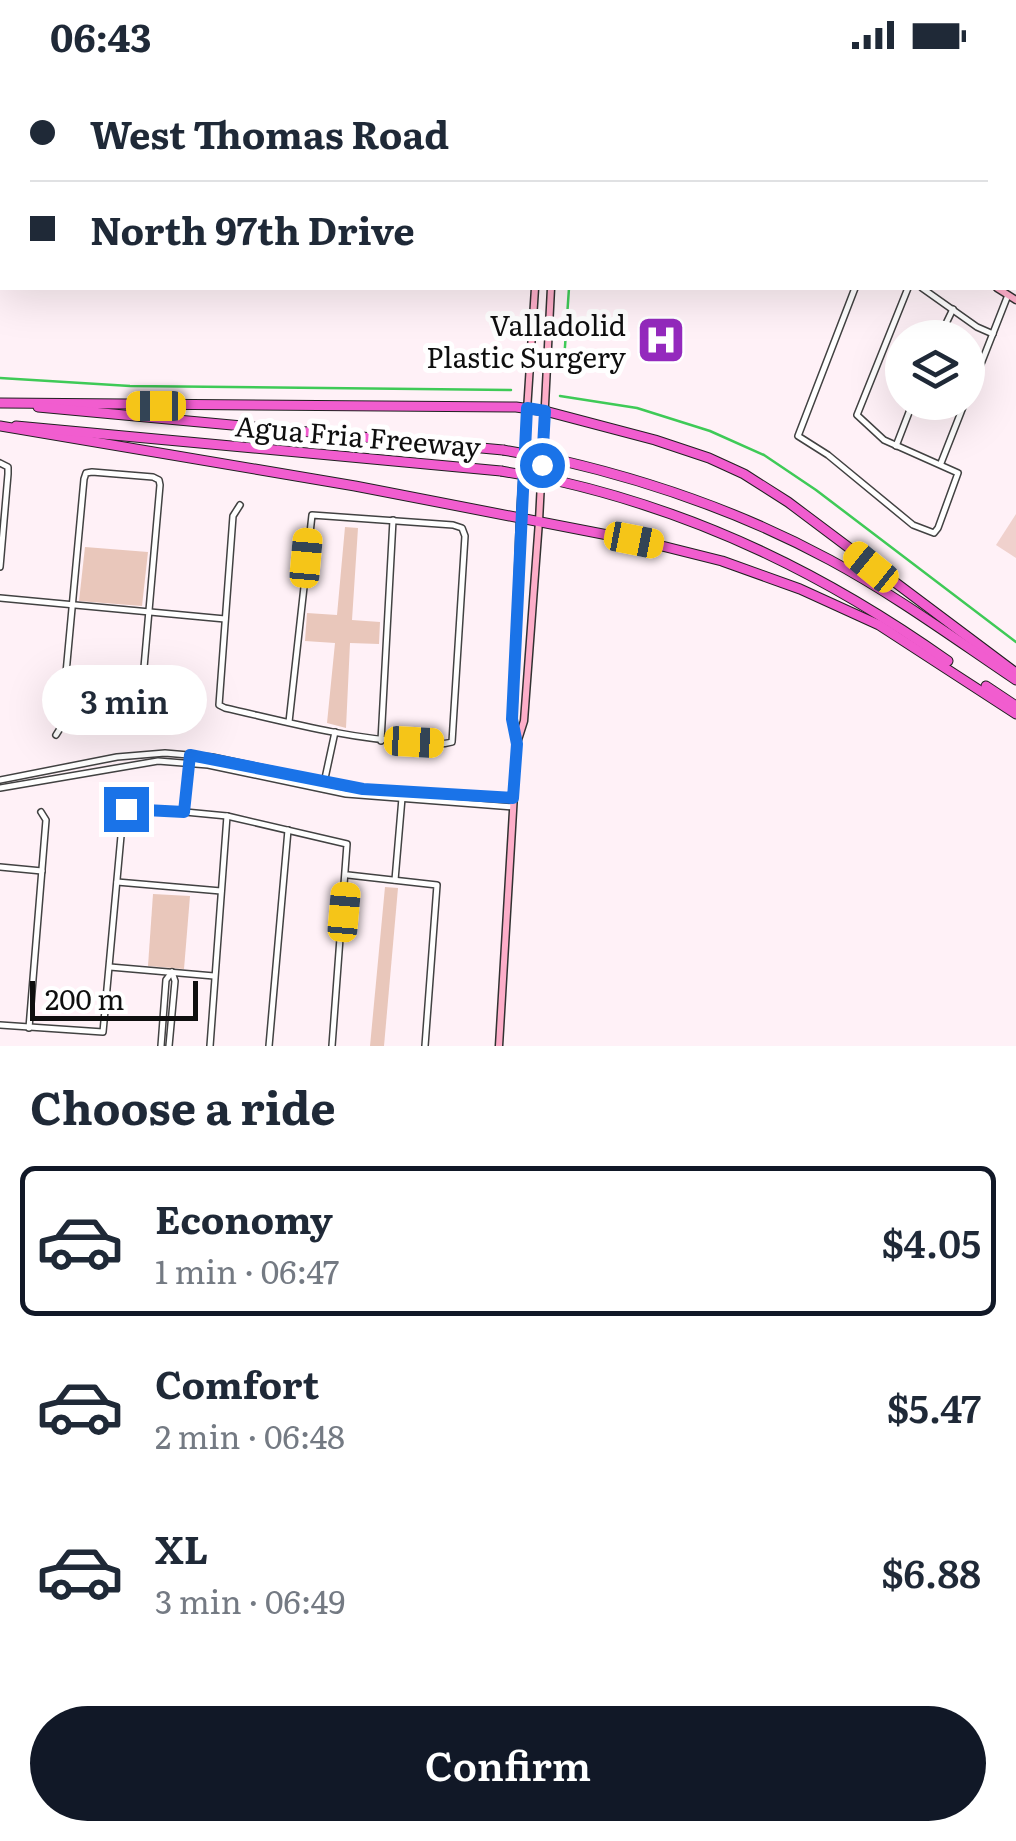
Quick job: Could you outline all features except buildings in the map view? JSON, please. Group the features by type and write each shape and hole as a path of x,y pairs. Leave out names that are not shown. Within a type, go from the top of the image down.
{"highway":[{"path":"0,403 527,408 655,440 709,458 774,492 1016,676"},
{"name":"Agua Fria Freeway","path":"0,403 504,450 559,460 686,496 798,543 1016,676"},
{"path":"0,426 340,483 690,552 812,594 900,637 1016,714"},
{"name":"Agua Fria Freeway","path":"0,426 501,471 558,482 686,518 793,564 885,618 1016,706"}],"main road":[{"path":"517,744 512,719 535,290"},
{"path":"499,1046 517,744 524,721 540,522 551,290"},
{"path":"1000,290 1016,300"}],"street":[{"path":"854,290 798,436 828,455 912,525 934,533 958,473 896,446 857,414 907,290"},
{"path":"925,290 992,334"},
{"path":"985,352 1008,294"},
{"path":"948,320 953,309"},
{"path":"896,446 906,420"},
{"path":"941,463 958,420"},
{"path":"0,464 8,467 0,567"},
{"path":"56,735 62,727 86,473 159,480 140,713 134,724"},
{"path":"240,505 234,516 219,705 289,722 335,732 381,740 452,742 465,536 462,528 312,516 289,722"},
{"path":"381,740 393,520"},
{"path":"0,598 225,618"},
{"path":"323,786 335,732"},
{"path":"0,780 148,754 189,758 323,786 513,803"},
{"path":"0,788 134,763 189,758"},
{"path":"184,812 189,758"},
{"path":"396,880 402,794"},
{"path":"0,1025 103,1032 126,809 184,812 226,816 348,844 332,1046"},
{"path":"29,1028 46,820 41,812"},
{"path":"210,1046 226,816"},
{"path":"269,1046 288,830"},
{"path":"0,867 42,871"},
{"path":"348,876 438,886 425,1046"},
{"path":"117,882 221,891"},
{"path":"110,966 214,976"},
{"path":"161,1046 166,980 172,972"},
{"path":"169,1046 172,972"}],"shaded area":[{"path":"1016,514 1016,558 996,545"},
{"path":"345,527 358,528 352,620 380,622 379,644 350,643 346,728 327,723 335,643 305,641 307,613 337,615"},
{"path":"85,547 148,552 142,606 79,601"},
{"path":"385,887 398,888 384,1046 370,1046"},
{"path":"153,894 190,896 184,969 148,966"}],"waterway":[{"path":"567,369 564,361 569,290"},
{"path":"0,378 130,386 511,390"},
{"path":"560,396 637,408 710,431 764,455 1016,642"}],"place":[{"name":"Valladolid Plastic Surgery","path":"661,340"}],"route":[{"path":"126,809 184,812 190,755 363,789 513,798 517,744 512,719 527,408 545,411 542,465"}]}
